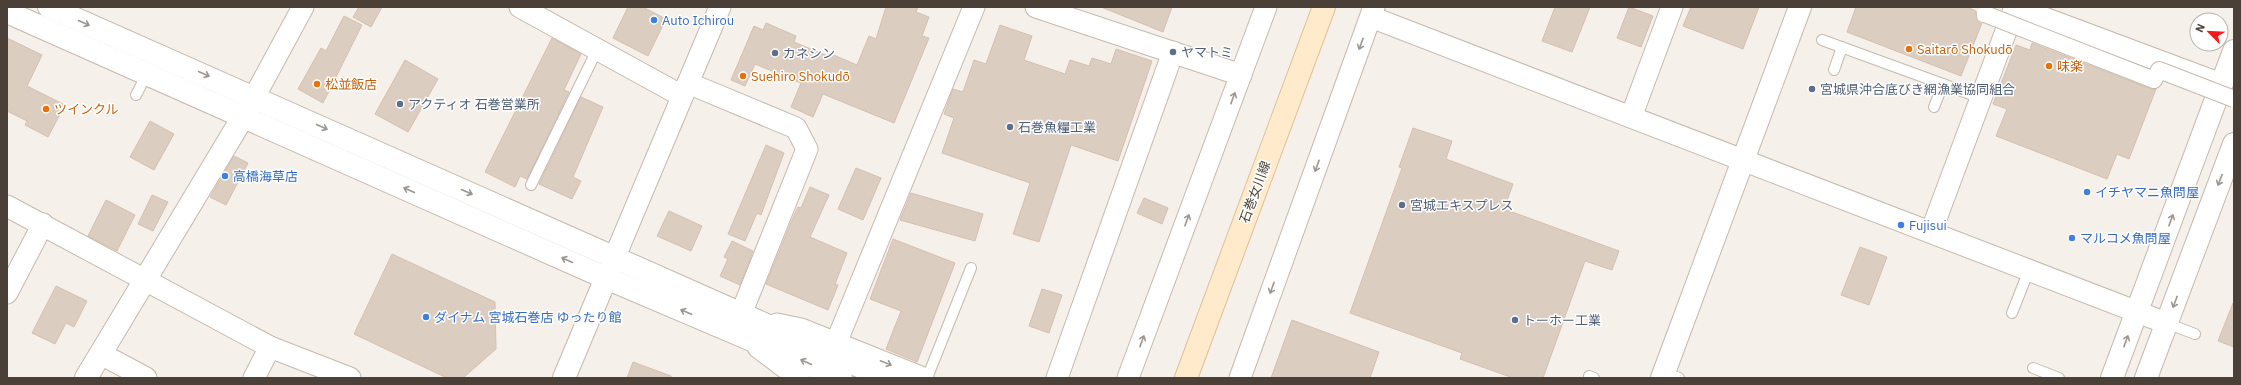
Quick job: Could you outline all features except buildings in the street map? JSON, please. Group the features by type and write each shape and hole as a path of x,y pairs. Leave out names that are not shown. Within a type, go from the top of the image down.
{"main road":[{"name":"石巻女川線","path":"1186,378 1324,7"}],"street":[{"path":"86,378 243,117 303,7"},
{"path":"520,7 597,50 685,90 796,128 807,149 748,324"},
{"path":"564,378 720,7"},
{"path":"836,343 974,7"},
{"path":"1036,7 1241,75"},
{"path":"1128,378 1266,7"},
{"path":"1631,117 1672,7"},
{"path":"1668,376 1743,160 1800,7"},
{"path":"1931,232 2015,7 2228,92"},
{"path":"7,12 51,16 254,96 614,258 748,324 841,378"},
{"path":"1240,378 1372,12 1631,117 2166,323"},
{"path":"1985,14 2154,80 2159,70 2228,92"},
{"path":"51,16 147,74 606,278 748,324 886,378"},
{"path":"2112,378 2137,312 2228,92 2234,51"},
{"path":"1057,378 1173,52"},
{"path":"2146,378 2234,144"},
{"path":"431,200 440,180"},
{"path":"7,206 146,279 270,347 350,378"},
{"path":"7,293 43,224"},
{"path":"748,324 801,328 923,378"},
{"path":"748,324 799,378"},
{"path":"254,378 270,347"},
{"path":"101,354 146,378"}],"lane":[{"path":"1822,40 1981,98"},
{"path":"1834,70 1842,47"},
{"path":"531,184 597,50"},
{"path":"136,95 147,74"},
{"path":"1934,106 1943,84"},
{"path":"927,378 971,268"},
{"path":"2012,313 2029,270"},
{"path":"2166,323 2195,334"},
{"path":"2033,368 2059,378"}],"place":[{"name":"Auto Ichirou","path":"654,20"},
{"name":"Saitarō Shokudō","path":"1909,49"},
{"name":"ヤマトミ","path":"1173,52"},
{"name":"カネシン","path":"775,53"},
{"name":"味楽","path":"2049,66"},
{"name":"Suehiro Shokudō","path":"743,76"},
{"name":"松並飯店","path":"317,84"},
{"name":"宮城県沖合底びき網漁業協同組合","path":"1812,89"},
{"name":"アクティオ 石巻営業所","path":"400,104"},
{"name":"ツインクル","path":"46,109"},
{"name":"石巻魚糧工業","path":"1010,127"},
{"name":"高橋海草店","path":"225,176"},
{"name":"イチヤマニ魚問屋","path":"2087,192"},
{"name":"宮城エキスプレス","path":"1402,205"},
{"name":"Fujisui","path":"1901,225"},
{"name":"マルコメ魚問屋","path":"2072,238"},
{"name":"ダイナム 宮城石巻店 ゆったり館","path":"426,317"},
{"name":"トーホー工業","path":"1515,320"}]}
